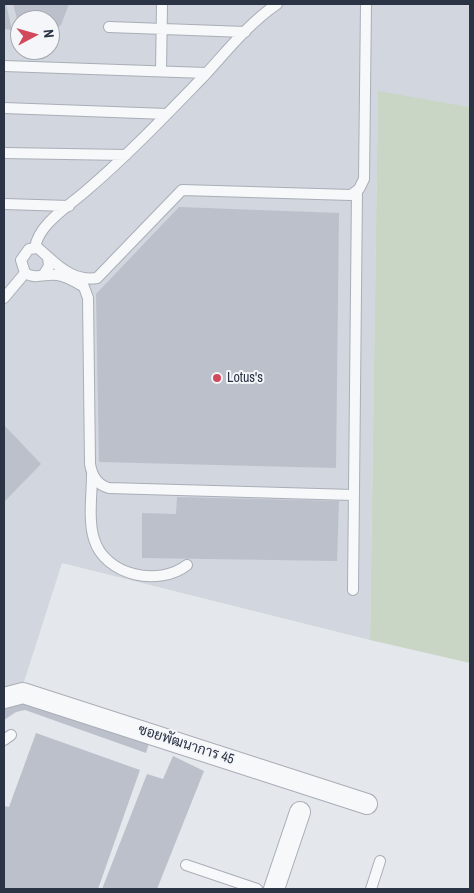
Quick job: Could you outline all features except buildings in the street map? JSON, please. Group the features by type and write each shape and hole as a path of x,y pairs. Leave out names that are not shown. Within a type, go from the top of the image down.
{"street":[{"name":"ซอยพัฒนาการ 45","path":"4,698 24,693 367,804"},
{"path":"274,889 300,812"}],"lane":[{"path":"161,71 162,4"},
{"path":"35,248 40,232 126,155 258,17 277,4"},
{"path":"353,590 358,191 364,179 366,4"},
{"path":"109,27 245,32"},
{"path":"4,66 206,73"},
{"path":"4,108 167,114"},
{"path":"4,153 126,155"},
{"path":"187,565 171,574 153,576 131,573 104,558 96,545 92,530 88,298 84,287 59,275 44,274 34,277 25,274 21,265 22,256 35,248 42,250 68,273 86,279 97,278 178,193 185,190 351,195 358,191"},
{"path":"4,204 69,206"},
{"path":"44,274 49,266 48,257"},
{"path":"4,298 25,274"},
{"path":"92,474 100,484 109,488 354,495"},
{"path":"372,889 380,860"},
{"path":"186,865 257,889"}],"shaded area":[{"path":"4,4 470,4 470,107 378,92 370,640 62,563 23,685 4,697"}],"green space":[{"path":"378,91 470,107 470,663 370,640"}],"place":[{"name":"Lotus's","path":"217,378"}]}
